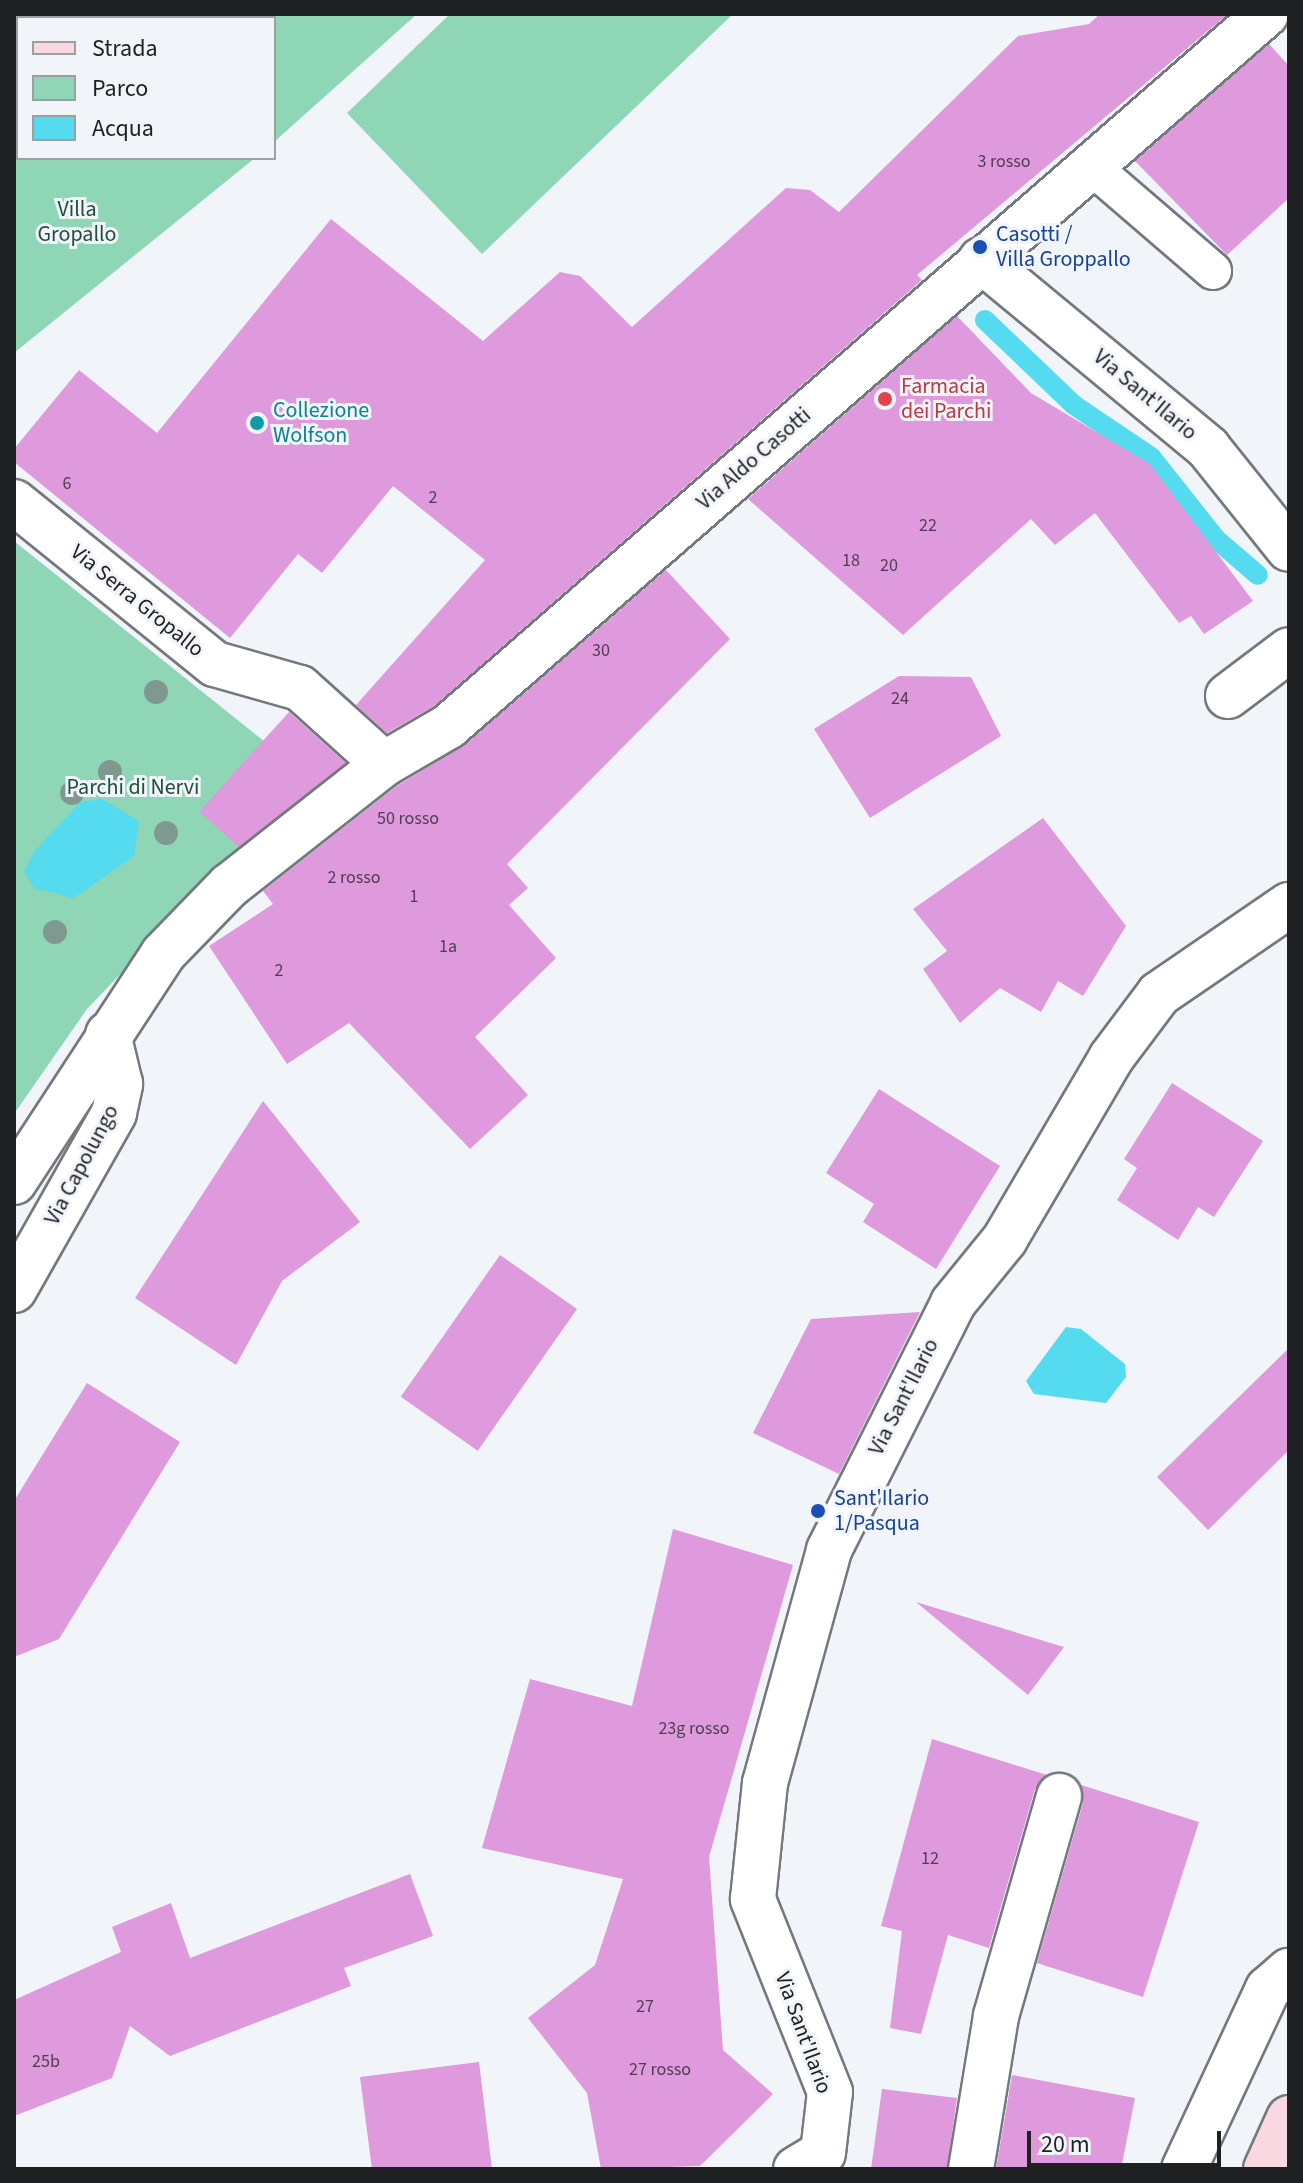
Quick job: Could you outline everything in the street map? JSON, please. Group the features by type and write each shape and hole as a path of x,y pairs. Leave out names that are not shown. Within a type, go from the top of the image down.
{"main road":[{"path":"1266,2169 1289,2118"}],"street":[{"name":"Via Aldo Casotti","path":"229,886 384,764 449,726 1266,14"},
{"name":"Via Sant'Ilario","path":"981,260 1208,448 1289,549"},
{"name":"Via Serra Gropallo","path":"14,502 215,664 300,688 384,764"},
{"path":"1228,696 1289,650"},
{"name":"Via Capolungo","path":"14,1182 163,954 229,886"},
{"name":"Via Sant'Ilario","path":"796,2169 823,2153 830,2092 753,1899 765,1783 829,1550 953,1303 1005,1239 1111,1058 1159,994 1289,905"},
{"name":"Via Capolungo","path":"14,1290 114,1113 120,1084 108,1034"},
{"path":"971,2169 996,2016 1059,1796"},
{"path":"1184,2169 1268,1989 1289,1971"}],"lane":[{"path":"1091,166 1213,271"}],"green space":[{"name":"Villa Gropallo","path":"14,14 417,14 276,140 276,16 16,16 16,160 253,160 14,353"},
{"path":"450,14 733,14 482,254 347,113"},
{"name":"Parchi di Nervi","path":"14,541 325,790 222,868 87,1009 14,1114"}],"water":[{"path":"102,799 139,821 134,856 74,898 34,888 24,871 35,851 80,802"},
{"path":"1066,1327 1081,1329 1125,1364 1126,1377 1106,1403 1034,1394 1026,1381"}],"building":[{"path":"1100,14 1228,14 917,275 922,280 434,706 387,733 356,705 485,560 393,486 322,573 298,554 230,638 14,462 14,449 79,370 157,433 331,219 483,341 560,272 580,276 632,327 786,188 810,190 839,212 1018,36 1089,24"},
{"path":"1269,44 1289,66 1289,198 1227,255 1135,161"},
{"path":"957,316 1031,393 1150,464 1253,601 1204,634 1191,616 1179,623 1095,513 1055,545 1031,519 903,635 748,499"},
{"path":"666,570 730,639 507,864 528,888 509,905 556,958 475,1037 528,1095 470,1149 349,1023 287,1064 209,946 273,904 263,891 398,785 465,745"},
{"path":"899,676 971,677 1001,736 870,818 814,729"},
{"path":"289,712 345,763 256,862 199,812"},
{"path":"1043,818 1126,926 1083,996 1058,981 1041,1012 1000,988 960,1023 923,969 947,951 913,909"},
{"path":"1172,1083 1263,1141 1214,1217 1198,1207 1178,1240 1117,1200 1137,1168 1124,1159"},
{"path":"879,1089 1000,1166 936,1269 863,1222 874,1204 826,1173"},
{"path":"263,1101 360,1222 282,1281 236,1365 135,1298"},
{"path":"500,1255 577,1309 478,1451 401,1397"},
{"path":"920,1312 839,1474 753,1433 811,1319"},
{"path":"1289,1348 1289,1450 1208,1530 1157,1477"},
{"path":"87,1383 180,1442 59,1639 14,1657 14,1501"},
{"path":"673,1529 793,1565 709,1857 723,2050 773,2094 700,2166 601,2169 587,2093 528,2018 595,1965 623,1879 482,1848 530,1679 632,1706"},
{"path":"916,1602 1064,1647 1028,1695"},
{"path":"932,1739 1047,1775 1035,1789 989,1948 948,1935 921,2034 890,2028 902,1931 881,1926"},
{"path":"1081,1785 1199,1822 1143,1997 1037,1963 1083,1803"},
{"path":"410,1874 433,1936 344,1968 351,1986 170,2056 130,2026 112,2078 14,2116 14,2000 121,1952 112,1927 171,1903 190,1958"},
{"path":"479,2062 492,2169 372,2169 360,2077"},
{"path":"1012,2075 1135,2098 1121,2169 996,2169"},
{"path":"882,2089 957,2098 947,2169 871,2169"}],"waterway":[{"path":"985,320 1074,405 1151,457 1216,539 1258,575"}],"place":[{"name":"Casotti / Villa Groppallo","path":"980,247"},
{"name":"Farmacia dei Parchi","path":"885,399"},
{"name":"Collezione Wolfson","path":"257,423"},
{"name":"Sant'Ilario 1/Pasqua","path":"818,1511"}]}
